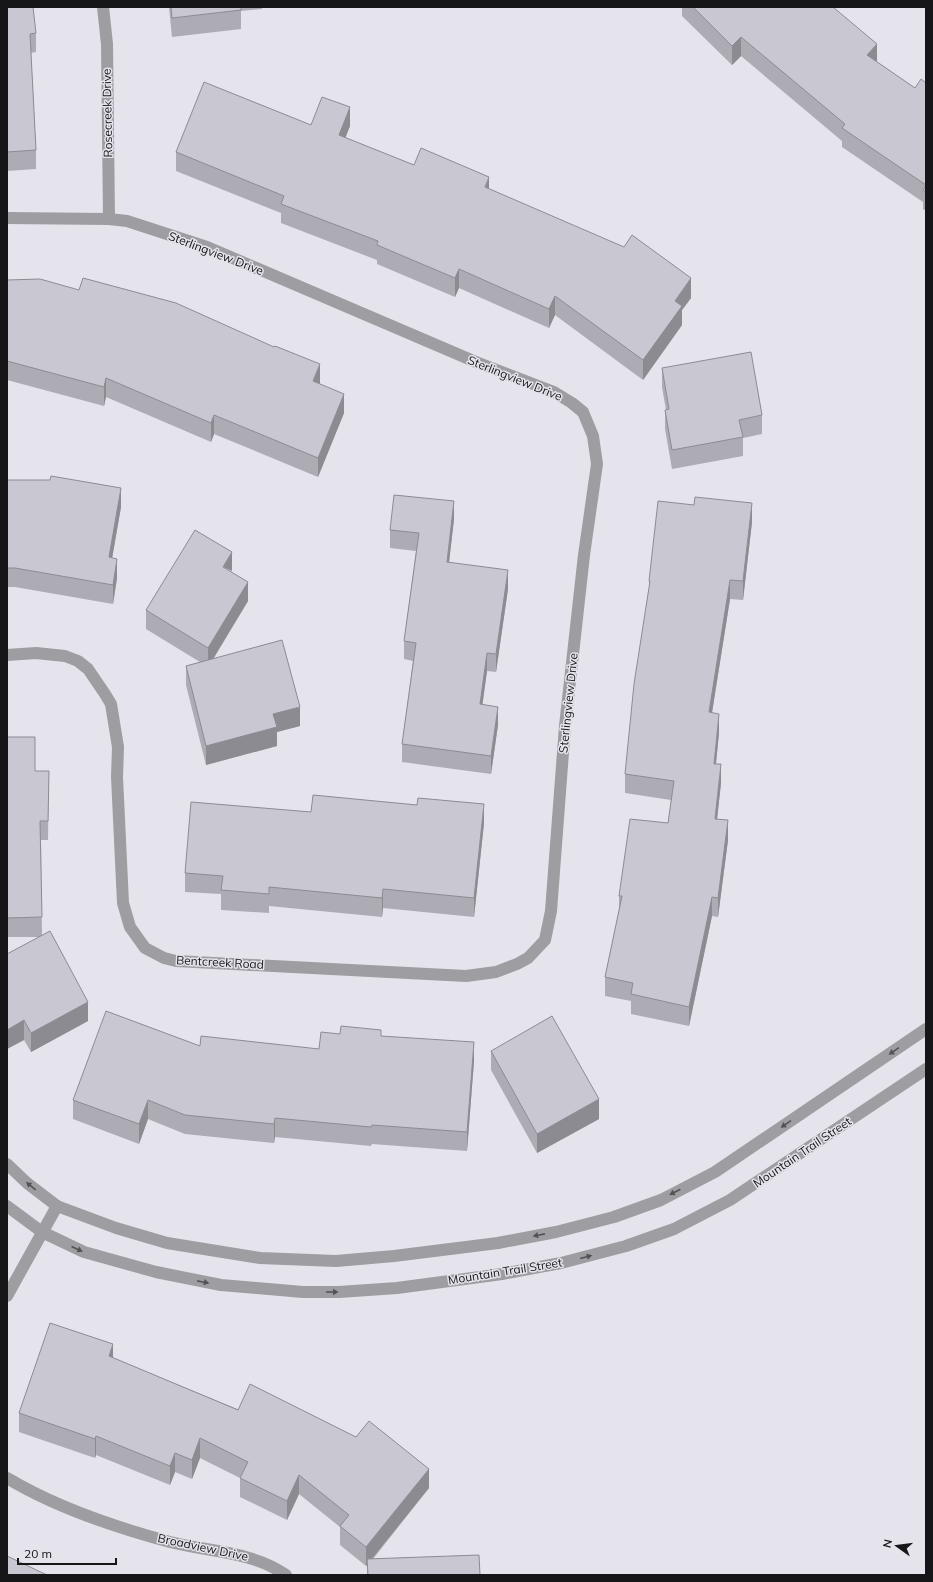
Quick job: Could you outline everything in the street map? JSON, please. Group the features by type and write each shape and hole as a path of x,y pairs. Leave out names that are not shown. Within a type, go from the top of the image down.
{"street":[{"name":"Rosecreek Drive","path":"103,7 107,44 109,219"},
{"name":"Sterlingview Drive","path":"7,218 109,219 127,221 207,247 476,362 554,392 583,412 593,436 597,464 584,555 565,726 551,911 544,940 528,958"},
{"name":"Bentcreek Road","path":"7,654 36,653 65,656 78,661 88,669 111,704 118,748 117,777 123,903 130,927 145,948 164,958 176,961 466,976 496,972 528,958"},
{"path":"7,1164 27,1183 57,1206 116,1228 167,1243 268,1258 336,1262 498,1243 556,1232 614,1217 661,1200 715,1172 926,1029"},
{"name":"Mountain Trail Street","path":"7,1206 42,1232 84,1252 156,1272 221,1285 302,1292 339,1292 397,1288 502,1274 554,1264 626,1246 674,1229 723,1204 926,1069"},
{"path":"7,1296 57,1206"},
{"name":"Broadview Drive","path":"7,1478 29,1491 92,1518 171,1542 254,1558 273,1566 286,1575"}],"building":[{"path":"7,7 33,7 36,33 30,34 36,150 7,152"},
{"path":"171,7 241,7 241,10 172,18"},
{"path":"693,7 833,7 877,44 867,55 915,88 921,79 926,83 926,185 842,128 845,124 741,37 732,46"},
{"path":"204,82 311,125 322,97 350,107 339,135 414,165 421,148 489,177 485,187 624,247 632,235 691,278 675,301 682,306 643,360 555,296 549,309 459,269 455,278 377,245 378,241 281,204 284,196 176,152"},
{"path":"83,278 176,303 274,347 275,346 320,364 313,381 344,394 318,458 214,415 211,423 106,378 104,387 7,361 7,280 40,279 79,290"},
{"path":"751,352 762,415 739,420 743,437 672,450 665,410 669,409 662,368"},
{"path":"51,476 121,488 109,557 117,559 113,585 15,568 7,568 7,480 50,480"},
{"path":"394,495 454,501 447,562 508,570 496,654 487,653 480,704 498,707 491,756 402,744 416,643 404,641 419,533 390,530"},
{"path":"695,497 752,503 743,581 730,580 709,712 719,714 714,764 721,764 715,819 728,820 718,898 712,897 689,1007 631,994 633,983 605,977 622,896 619,896 630,819 668,823 674,781 625,774 634,684 650,581 658,501 694,505"},
{"path":"195,530 232,552 223,567 248,582 208,648 146,610"},
{"path":"282,640 300,707 273,714 277,727 206,746 186,666"},
{"path":"7,737 35,737 35,771 49,771 48,821 40,821 42,917 7,918"},
{"path":"313,795 417,805 418,798 484,804 474,898 383,889 382,898 269,887 269,894 221,890 223,876 185,873 191,802 311,812"},
{"path":"50,931 88,1002 31,1033 24,1020 7,1030 7,954"},
{"path":"106,1011 200,1046 201,1036 319,1049 321,1032 340,1034 341,1026 381,1030 381,1036 474,1042 467,1132 372,1125 371,1127 275,1118 274,1124 185,1115 148,1100 139,1124 73,1100"},
{"path":"552,1016 599,1099 537,1134 491,1051"},
{"path":"50,1323 113,1344 109,1356 238,1410 250,1384 356,1437 369,1421 429,1469 366,1547 340,1526 349,1515 299,1475 287,1501 240,1478 248,1462 200,1438 192,1460 175,1453 170,1466 96,1436 95,1439 19,1413"},
{"path":"479,1555 480,1575 368,1575 367,1559"},
{"path":"7,1556 47,1575 7,1575"}]}
